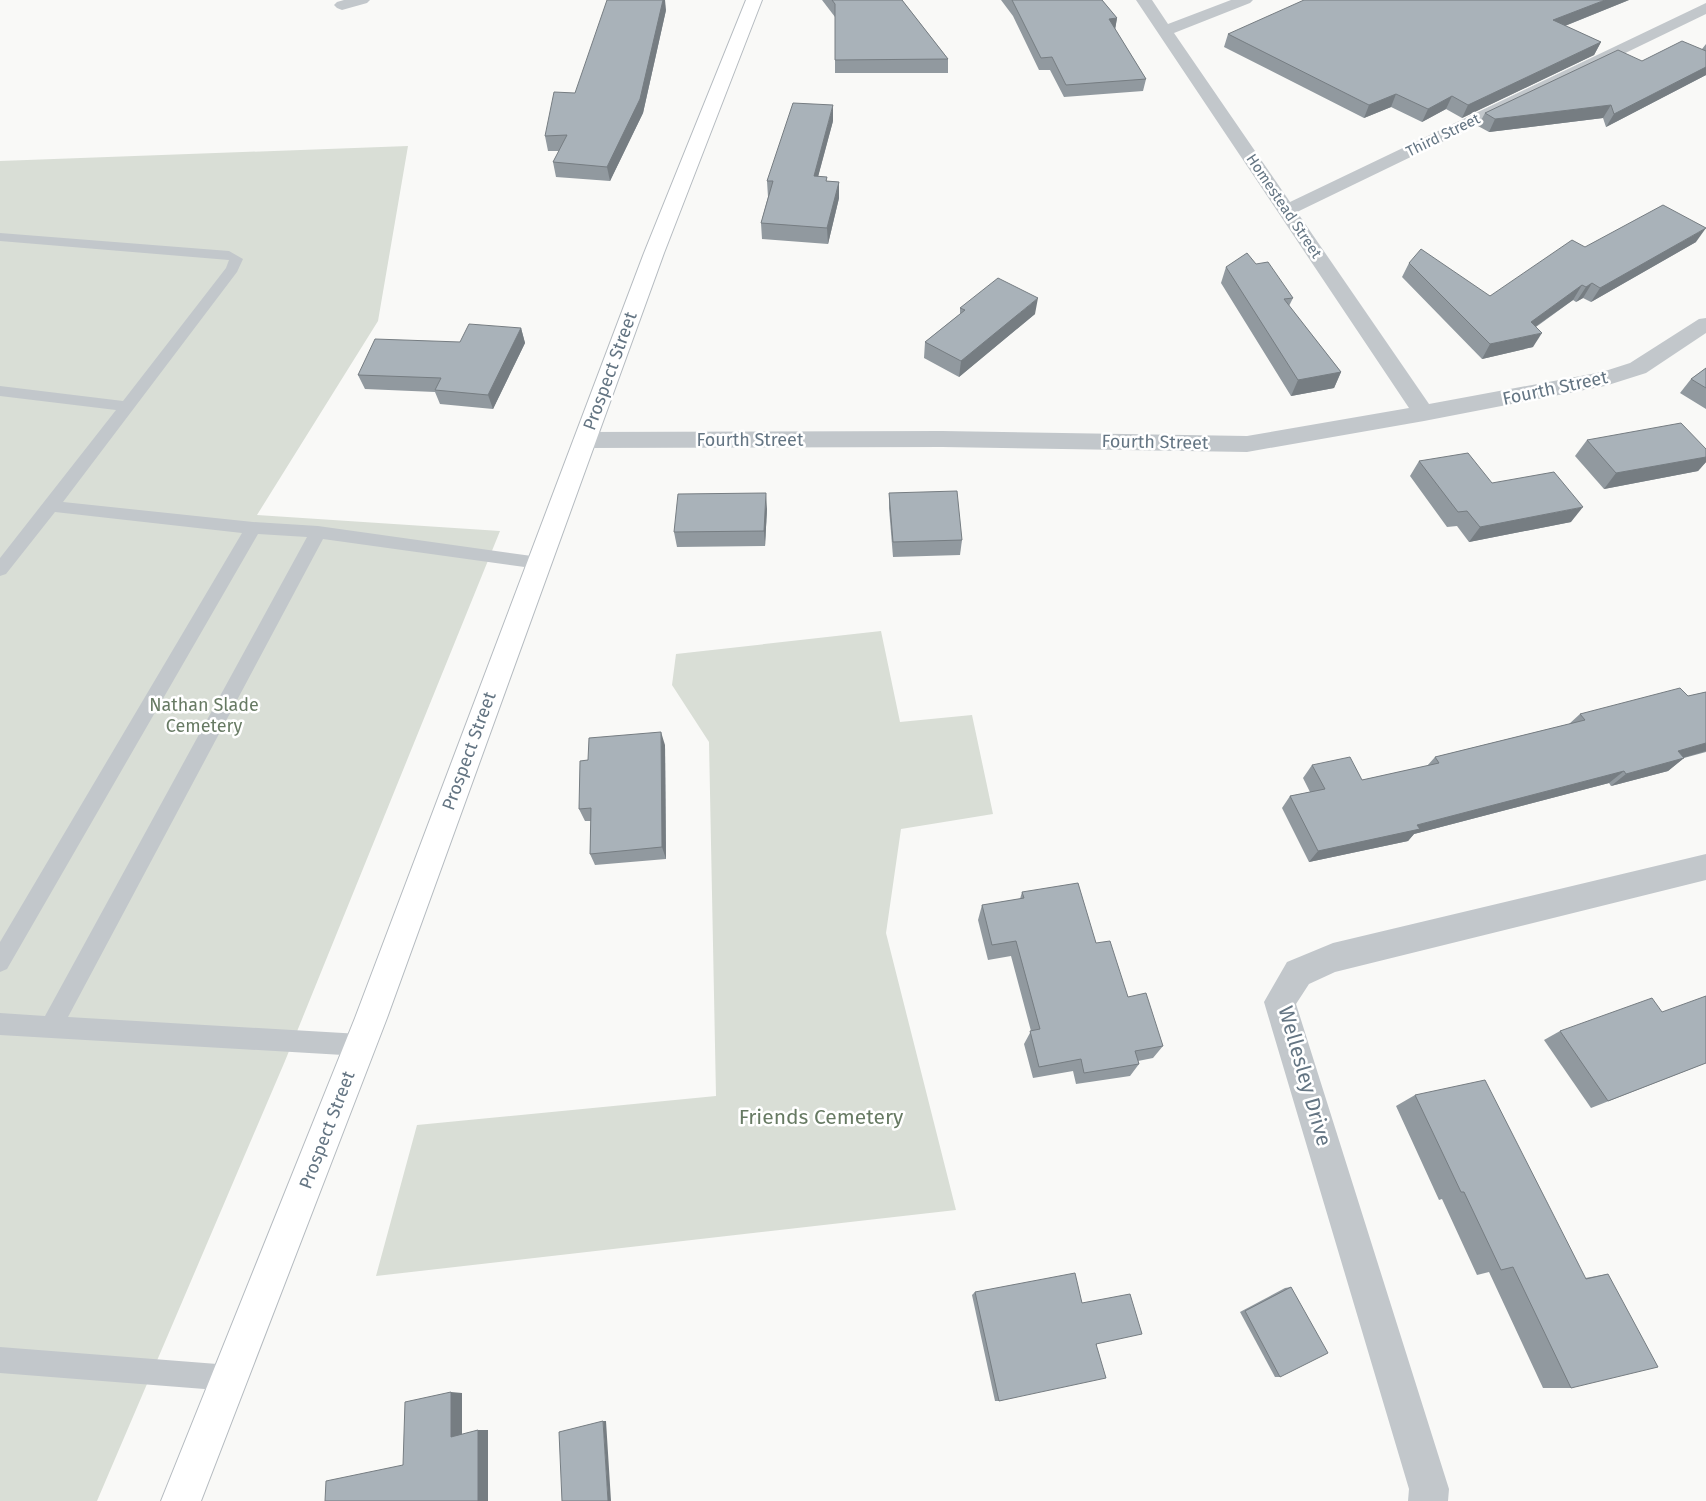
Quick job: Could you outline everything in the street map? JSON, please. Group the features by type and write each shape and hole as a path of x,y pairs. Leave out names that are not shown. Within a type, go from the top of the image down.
{"street":[{"path":"342,5 362,0"},
{"name":"Prospect Street","path":"181,1501 360,1045 654,253 754,0"},
{"name":"Homestead Street","path":"1144,0 1424,414"},
{"path":"1165,32 1245,0"},
{"name":"Third Street","path":"1287,210 1706,8"},
{"name":"Fourth Street","path":"584,440 942,439 1248,444 1424,414 1605,379 1638,368 1706,324"},
{"name":"Wellesley Drive","path":"1428,1501 1429,1489 1280,1002 1298,972 1332,958 1706,868"}],"lane":[{"path":"0,237 229,255 236,259 232,269 0,570"},
{"path":"0,391 126,406"},
{"path":"51,506 252,528 318,532 539,562"},
{"path":"0,962 252,528"},
{"path":"50,1028 318,532"},
{"path":"0,1024 360,1045"},
{"path":"0,1360 230,1378"}],"green space":[{"name":"Nathan Slade Cemetery","path":"408,146 378,321 257,515 500,531 285,1061 97,1501 0,1501 0,161"},
{"name":"Friends Cemetery","path":"881,631 900,722 972,715 993,814 901,829 886,933 956,1210 376,1276 417,1125 716,1096 709,742 672,685 676,654"}],"building":[{"path":"607,0 663,0 640,99 607,167 553,162 567,135 545,136 554,92 575,93"},
{"path":"832,0 902,0 948,59 835,60 835,4"},
{"path":"1012,0 1102,0 1117,18 1109,19 1146,79 1066,85 1052,57 1041,58"},
{"path":"1304,0 1605,0 1553,20 1601,42 1468,105 1452,96 1428,109 1396,94 1369,105 1228,34"},
{"path":"1682,41 1706,51 1706,67 1614,114 1611,105 1495,119 1485,113 1618,50 1642,61"},
{"path":"793,103 833,105 814,176 827,177 826,181 839,182 827,228 761,223 773,181 767,181"},
{"path":"1663,205 1706,228 1600,288 1592,283 1586,287 1582,285 1531,322 1542,333 1490,344 1409,263 1421,249 1490,296 1572,240 1585,247"},
{"path":"1247,253 1256,264 1268,262 1293,298 1284,299 1341,372 1298,380 1226,267"},
{"path":"998,278 1038,298 961,361 925,342 965,310 960,308"},
{"path":"469,324 521,328 488,395 435,390 441,378 358,375 375,339 460,342"},
{"path":"1706,368 1706,388 1691,379"},
{"path":"1681,423 1706,449 1706,457 1616,473 1587,440"},
{"path":"1468,453 1492,483 1554,472 1583,507 1480,527 1467,511 1458,512 1419,461"},
{"path":"957,491 962,540 893,542 889,493"},
{"path":"766,493 764,531 674,532 678,494"},
{"path":"1680,688 1688,696 1706,692 1706,743 1678,751 1684,758 1626,774 1624,771 1417,825 1420,829 1318,851 1290,796 1325,789 1312,765 1350,757 1362,780 1439,763 1435,757 1585,720 1580,714"},
{"path":"661,732 662,847 590,854 591,808 579,809 580,761 588,760 589,738"},
{"path":"1078,883 1096,943 1110,941 1128,997 1146,993 1163,1046 1135,1051 1139,1064 1084,1073 1081,1059 1039,1067 1030,1031 1040,1029 1016,941 992,945 982,905 1024,898 1022,892"},
{"path":"1706,996 1706,1063 1608,1101 1560,1031 1652,998 1662,1012"},
{"path":"1485,1080 1586,1279 1608,1274 1658,1367 1571,1388 1513,1267 1501,1270 1415,1095"},
{"path":"1075,1273 1082,1303 1130,1294 1142,1334 1096,1344 1106,1378 999,1401 975,1292"},
{"path":"1291,1287 1328,1353 1280,1377 1245,1311"},
{"path":"451,1392 451,1437 478,1430 478,1501 325,1501 326,1481 403,1465 405,1402"},
{"path":"603,1421 608,1501 562,1501 559,1432"}]}
